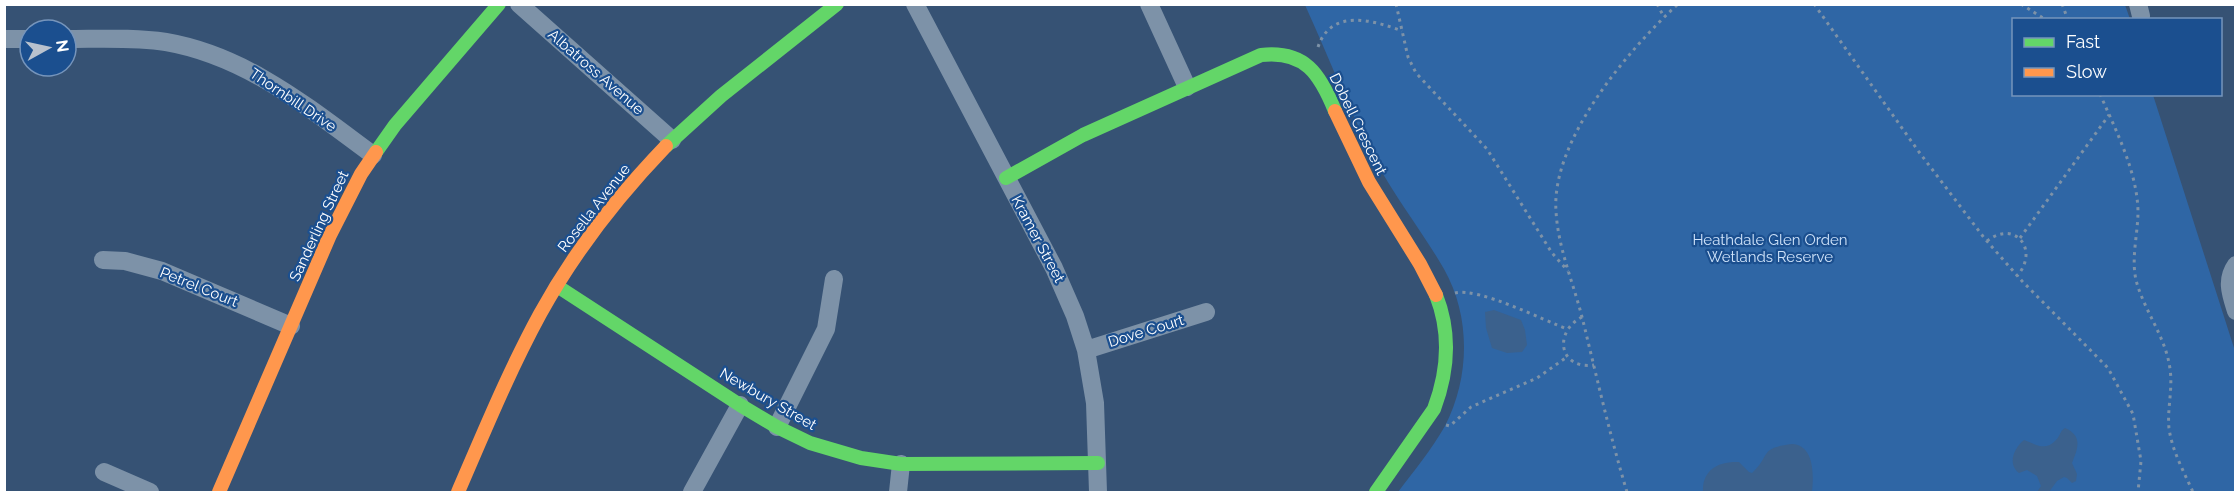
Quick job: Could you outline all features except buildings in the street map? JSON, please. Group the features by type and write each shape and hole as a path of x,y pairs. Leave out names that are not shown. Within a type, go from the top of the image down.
{"street":[{"name":"Sanderling Street","path":"219,492 330,235 373,155 416,100 499,4"},
{"name":"Albatross Avenue","path":"519,4 672,140"},
{"name":"Rosella Avenue","path":"458,492 520,352 556,286 610,210 672,140 742,78 837,4"},
{"name":"Kramer Street","path":"915,4 1065,291 1086,350 1095,403 1098,492"},
{"path":"1149,4 1187,87"},
{"name":"Thornbill Drive","path":"78,39 149,40 185,46 226,59 265,79 373,155"},
{"name":"Dobell Crescent","path":"1006,178 1083,135 1250,59 1272,53 1291,56 1311,68 1323,85 1372,189 1438,299 1445,329 1447,360 1440,394 1428,419 1376,492"},
{"name":"Petrel Court","path":"103,260 125,261 162,271 291,326"},
{"path":"2235,265 2229,285 2235,310"},
{"path":"777,427 826,329 834,279"},
{"name":"Newbury Street","path":"556,286 740,405 810,443 861,458 901,464 1098,463"},
{"name":"Dove Court","path":"1086,350 1206,312"},
{"path":"692,492 740,405"},
{"path":"898,492 901,464"},
{"path":"104,472 150,492"}],"path":[{"path":"1396,4 1408,57 1416,73 1487,149 1552,253 1569,272"},
{"path":"1657,4 1664,16"},
{"path":"1627,492 1561,245 1555,208 1561,170 1573,140 1614,74 1635,47 1677,4"},
{"path":"1814,4 1919,152 1987,241 2017,276 2108,368 2123,391 2133,414 2141,461 2138,492"},
{"path":"2021,4 2043,18"},
{"path":"1311,68 1325,31 1335,24 1365,20 1402,31"},
{"path":"2101,96 2130,168 2138,212 2136,276 2166,353 2170,378 2169,428 2174,450 2193,492"},
{"path":"2020,238 2109,115"},
{"path":"1987,241 1995,234 2005,233 2014,234 2020,238 2027,252 2027,261 2017,276"},
{"path":"1438,299 1459,292 1475,295 1505,304 1566,329"},
{"path":"1582,317 1566,329 1563,346 1567,357 1575,363 1585,366 1593,365"},
{"path":"1428,419 1450,426 1471,407 1537,378 1567,357"}],"green space":[{"name":"Heathdale Glen Orden Wetlands Reserve","path":"1305,5 2125,5 2130,18 2012,18 2012,96 2153,96 2235,351 2235,492 1398,492 1423,460 1445,426 1453,407 1463,367 1463,327 1453,288 1444,269 1390,186 1347,101"}],"shaded area":[{"path":"1494,310 1521,320 1527,345 1522,352 1507,353 1492,348 1486,328 1485,312"},
{"path":"2065,428 2075,435 2078,443 2072,463 2077,474 2076,481 2072,483 2064,477 2057,481 2049,492 2037,492 2041,486 2037,476 2027,470 2019,473 2013,465 2013,456 2017,447 2024,440 2040,446 2048,446"},
{"path":"1792,444 1805,449 1809,455 1813,477 1812,492 1703,492 1705,478 1718,465 1739,462 1752,473 1769,450"}],"traffic: fast":[{"path":"376,152 395,125 499,4"},
{"path":"666,146 721,96 837,4"},
{"path":"1006,178 1083,135 1261,55 1289,56 1309,67 1323,86 1335,111"},
{"path":"557,286 740,405 810,443 861,458 901,464 1098,463"},
{"path":"1376,492 1434,409 1439,395 1445,367 1446,338 1436,295"}],"traffic: slow":[{"path":"1335,111 1369,182 1420,264 1436,295"},
{"path":"458,492 518,357 553,291 598,226 666,146"},
{"path":"219,492 330,235 361,174 376,152"}]}
